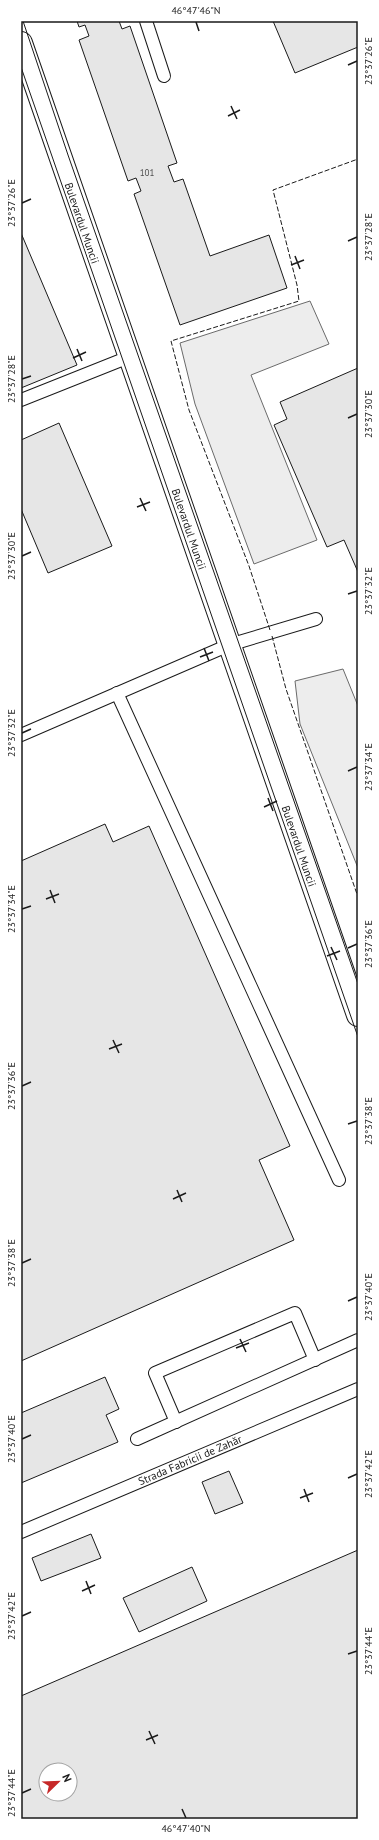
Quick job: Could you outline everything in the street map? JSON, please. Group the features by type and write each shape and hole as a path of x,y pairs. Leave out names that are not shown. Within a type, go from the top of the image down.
{"main road":[{"name":"Bulevardul Muncii","path":"21,43 358,1015"}],"lane":[{"path":"146,21 164,76"},
{"path":"21,400 129,357"},
{"path":"21,735 229,645 316,618"},
{"path":"117,693 338,1180"},
{"path":"176,1422 155,1373 295,1313 315,1360"},
{"path":"137,1439 358,1340"},
{"name":"Strada Fabricii de Zahăr","path":"21,1532 358,1389"}],"shaded area":[{"path":"310,301 329,344 251,375 317,540 254,564 195,404 180,343"},
{"path":"343,669 358,706 358,868 300,724 295,681"}],"building":[{"path":"77,21 119,21 122,29 130,26 177,163 168,166 174,182 183,179 210,256 269,235 287,288 180,325 134,194 141,191 136,178 128,181 79,40 89,36 85,25 79,27"},
{"path":"273,21 358,21 358,47 295,73"},
{"path":"21,233 77,365 21,388"},
{"path":"358,368 358,572 344,540 327,547 274,425 287,419 280,402"},
{"path":"59,423 112,546 48,573 21,509 21,440"},
{"path":"105,824 113,842 149,826 290,1146 259,1160 294,1240 21,1361 21,861"},
{"path":"105,1377 119,1409 106,1415 118,1442 21,1483 21,1413"},
{"path":"229,1471 243,1503 215,1514 202,1482"},
{"path":"91,1534 101,1558 41,1581 32,1558"},
{"path":"358,1550 358,1819 21,1819 21,1696"},
{"path":"192,1567 207,1601 139,1632 123,1598"}],"tram line":[{"path":"23,21 68,155 358,984"},
{"path":"21,67 358,1037"}],"fence":[{"path":"270,630 249,566 189,410 171,341 299,301 297,285 273,190 358,159"},
{"path":"272,636 286,689 358,897"}]}
